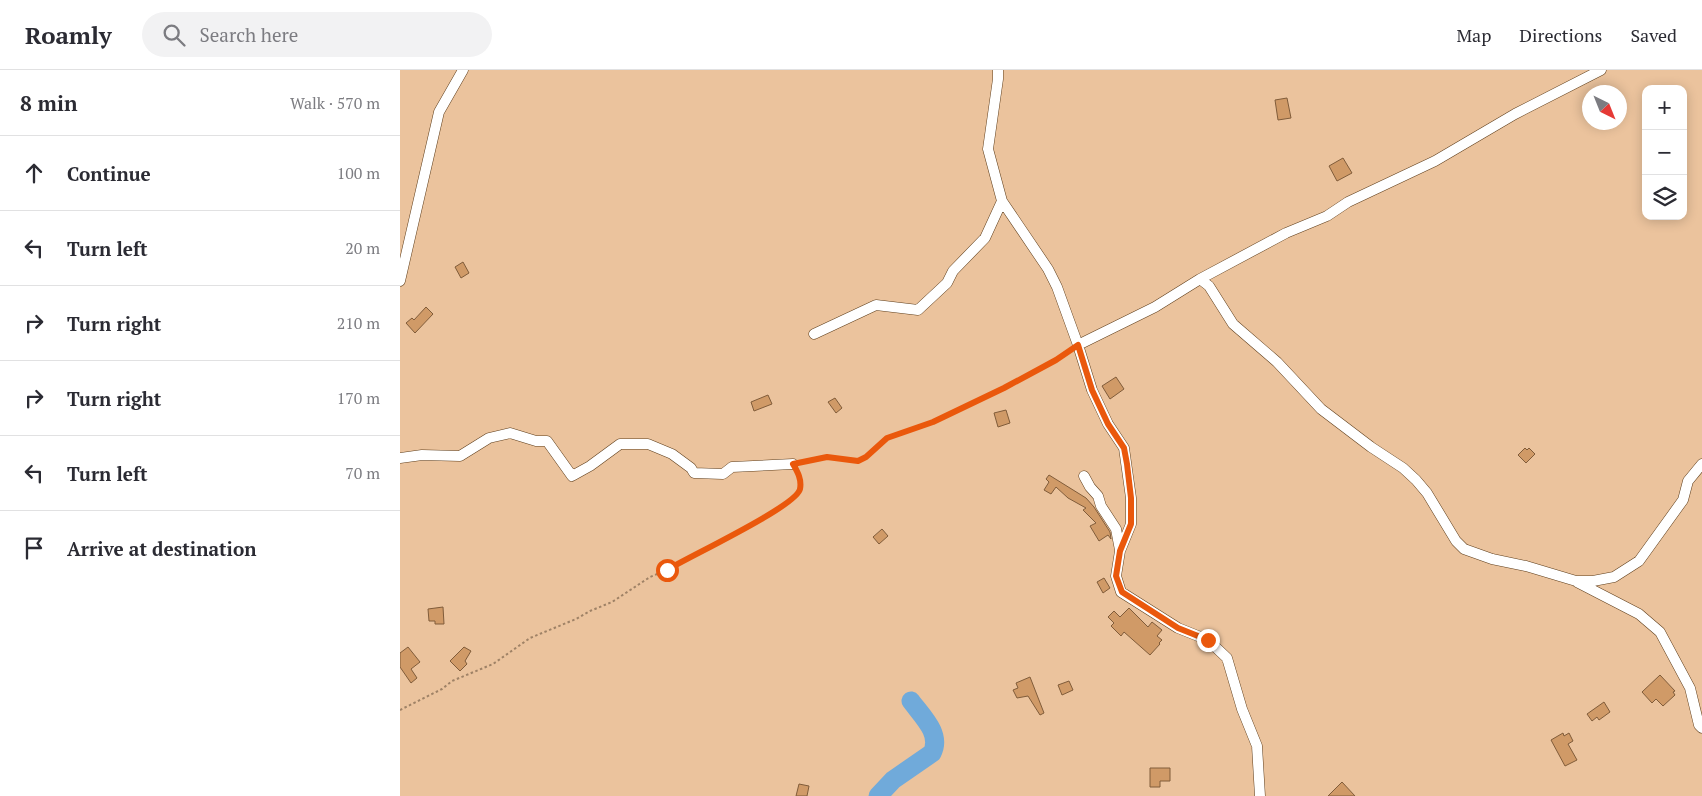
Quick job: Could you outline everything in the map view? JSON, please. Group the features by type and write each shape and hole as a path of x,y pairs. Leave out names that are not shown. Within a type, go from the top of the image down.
{"street":[{"path":"400,281 439,112 464,70"},
{"path":"998,70 988,149 1002,201 1048,269 1057,287 1092,390 1108,424 1124,448 1131,498 1131,524 1120,551 1116,576 1122,592 1178,628 1208,640 1227,658 1242,709 1257,746 1260,796"},
{"path":"1078,345 1155,307 1200,279 1286,233 1327,216 1348,202 1435,161 1515,114 1601,70"},
{"path":"814,334 876,305 918,310 947,284 952,272 985,238 1002,201"},
{"path":"1200,279 1210,286 1233,324 1277,362 1322,409 1371,447 1403,468 1416,480 1427,493 1456,541 1464,549 1492,559 1526,566 1576,581 1639,614 1660,632 1690,688 1699,725 1702,728"},
{"path":"400,458 422,455 460,456 489,438 510,433 536,441 547,441 572,476 590,466 620,444 648,444 672,454 691,468 694,473 723,474 732,467 793,464"},
{"path":"1576,581 1593,581 1614,577 1640,561 1683,500 1688,481 1702,464"},
{"path":"1084,476 1098,496 1101,506 1116,529 1120,551"}],"path":[{"path":"400,710 442,689 452,681 493,664 530,638 612,602 650,577 667,570 686,558 757,522 795,496 800,490 800,477 793,464 827,457 858,461 866,457 887,438 933,422 1004,388 1056,360 1078,345"}],"building":[{"path":"1287,98 1291,118 1278,120 1275,100"},
{"path":"1343,158 1352,173 1337,181 1329,166"},
{"path":"463,262 469,273 461,278 455,267"},
{"path":"426,307 433,314 415,333 406,323 412,318 414,320"},
{"path":"1116,377 1124,389 1110,399 1102,386"},
{"path":"768,395 772,404 754,411 751,402"},
{"path":"835,398 842,408 836,413 828,402"},
{"path":"1006,410 1010,423 998,427 994,413"},
{"path":"1525,448 1527,450 1529,448 1535,454 1526,463 1518,455"},
{"path":"1049,475 1086,498 1110,532 1111,539 1108,535 1099,541 1090,526 1096,523 1083,510 1086,508 1068,498 1056,487 1051,494 1044,490 1049,482 1046,479"},
{"path":"882,529 888,536 879,544 873,537"},
{"path":"1104,578 1110,588 1103,593 1097,582"},
{"path":"443,607 444,624 435,624 435,621 429,621 428,609"},
{"path":"1129,608 1148,627 1152,622 1162,630 1157,636 1162,640 1150,655 1124,632 1121,636 1111,626 1114,623 1108,617 1114,611 1120,617"},
{"path":"408,647 420,662 411,669 417,678 411,683 400,667 400,653"},
{"path":"464,647 471,651 465,661 467,664 460,671 450,661"},
{"path":"1660,675 1675,691 1673,692 1675,695 1663,706 1656,699 1652,703 1642,692"},
{"path":"1030,677 1044,713 1040,715 1028,696 1017,698 1013,690 1018,688 1016,683"},
{"path":"1069,681 1073,690 1062,695 1058,685"},
{"path":"1604,702 1610,712 1599,720 1597,717 1592,721 1587,714"},
{"path":"1563,733 1564,736 1569,733 1573,741 1568,744 1577,760 1565,766 1551,740"},
{"path":"1150,768 1170,768 1170,781 1160,781 1160,787 1150,787"},
{"path":"1342,782 1355,796 1328,796"},
{"path":"799,784 809,786 807,796 796,796"}],"waterway":[{"path":"878,796 893,780 932,753 934,746 933,732 911,701"}],"route":[{"path":"667,570 686,558 757,522 795,496 800,490 800,477 793,464 827,457 858,461 866,457 887,438 933,422 1004,388 1056,360 1078,345 1092,390 1108,424 1124,448 1127,464 1131,498 1131,524 1120,551 1116,576 1122,592 1178,628 1208,640"}]}
